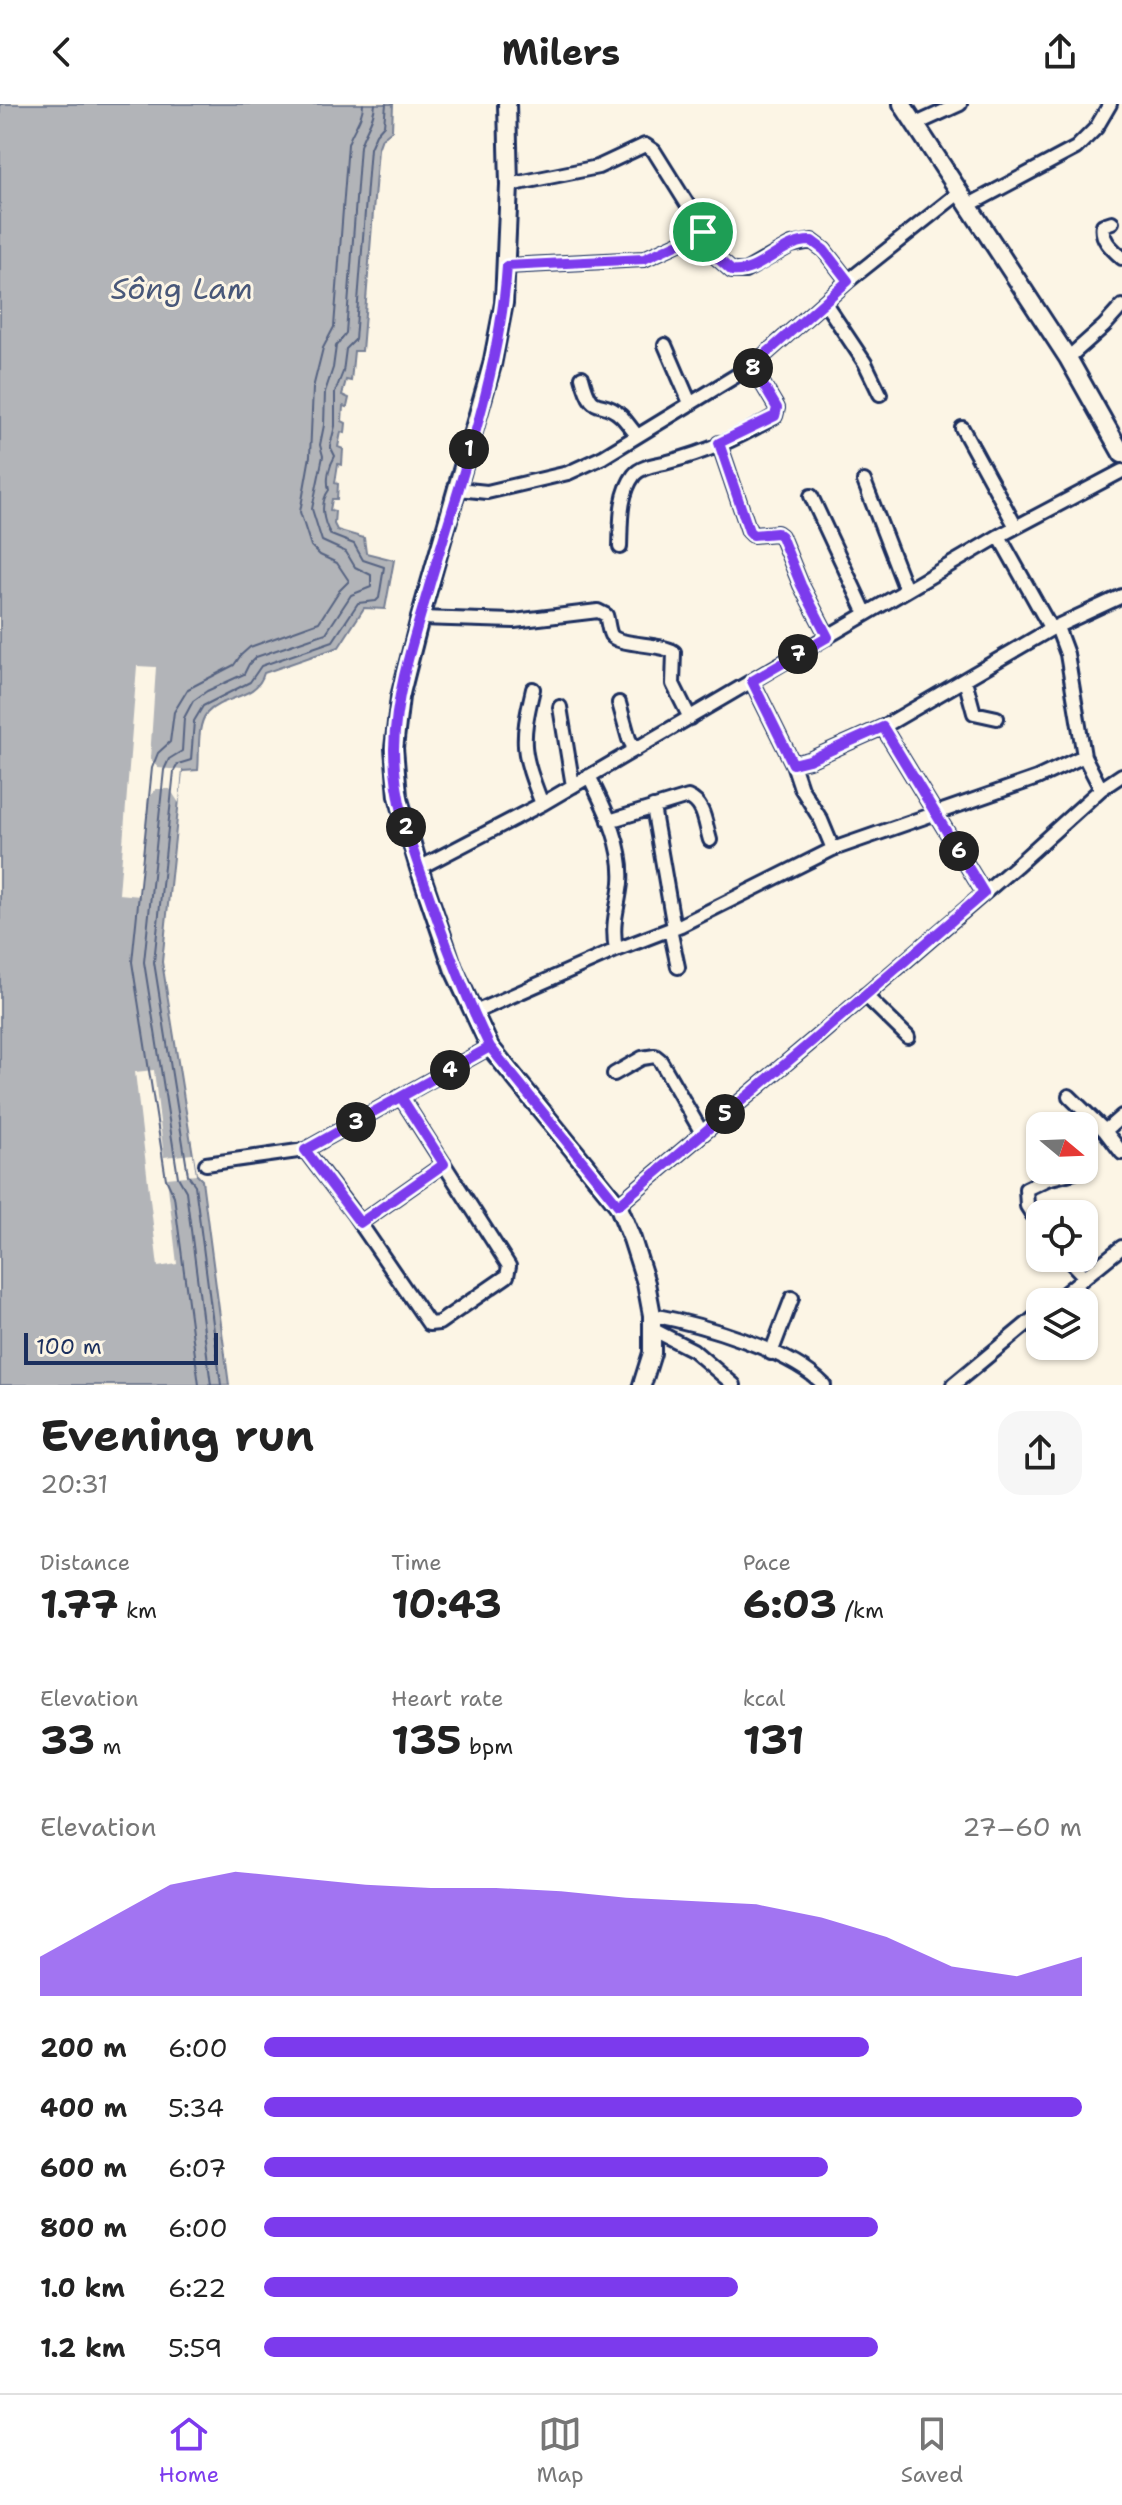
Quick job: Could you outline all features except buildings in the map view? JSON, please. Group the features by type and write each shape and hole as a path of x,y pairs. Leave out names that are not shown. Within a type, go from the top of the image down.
{"main road":[{"path":"507,104 507,266 498,338 400,697 394,748 398,796 453,968 490,1047 618,1205 646,1283 652,1322 652,1353 642,1385"},
{"path":"902,104 1068,358 1122,454"}],"street":[{"path":"916,124 960,104"},
{"path":"458,489 487,492 568,473 603,457 752,366 848,281 964,199 1076,148 1096,128 1110,104"},
{"path":"509,185 598,167 645,145 654,151 714,255 732,271 745,271 791,245 812,241 824,250 848,281"},
{"path":"1112,222 1103,225 1102,230 1108,245 1122,258"},
{"path":"507,266 644,259 703,232"},
{"path":"825,303 865,363 880,394"},
{"path":"1068,358 1122,309"},
{"path":"665,345 690,403"},
{"path":"620,547 623,500 640,469 673,461 719,443 760,425 777,413 752,366"},
{"path":"582,377 591,401 620,415 637,435"},
{"path":"962,428 1016,527"},
{"path":"719,443 749,531 753,535 777,533 781,536 801,585 828,637"},
{"path":"419,868 542,804 999,536 1122,471"},
{"path":"864,481 906,590"},
{"path":"811,496 866,614"},
{"path":"999,536 1067,654 1084,756 1101,789"},
{"path":"793,764 820,756 883,727 1054,628 1122,596"},
{"path":"422,613 514,621 598,611 606,615 610,633 617,640 674,652 673,684 690,718"},
{"path":"965,680 974,713 997,718"},
{"path":"752,681 833,849"},
{"path":"533,689 523,738 525,759 542,804"},
{"path":"619,703 635,750"},
{"path":"560,707 573,786"},
{"path":"883,727 984,893"},
{"path":"473,1013 616,950 672,929 833,849 1037,778 1084,756"},
{"path":"618,1205 984,893 1101,789 1122,775"},
{"path":"589,776 609,821 621,861 621,883 613,920 616,950"},
{"path":"609,821 688,797 696,800 701,807 710,840"},
{"path":"653,807 678,967"},
{"path":"865,995 908,1037"},
{"path":"206,1164 305,1150 490,1047"},
{"path":"614,1074 642,1058 655,1056 702,1133"},
{"path":"1069,1096 1105,1131 1122,1153"},
{"path":"305,1150 360,1223 429,1324 439,1323 507,1276 509,1266 401,1097"},
{"path":"1105,1131 1122,1116"},
{"path":"360,1223 444,1164"},
{"path":"1027,1200 1026,1189 1036,1184"},
{"path":"1071,1288 1122,1247"},
{"path":"1080,1272 1085,1277"},
{"path":"771,1353 792,1298"},
{"path":"652,1322 714,1331 805,1369 824,1385"},
{"path":"652,1322 693,1350 734,1385"},
{"path":"953,1385 1026,1325"}],"water":[{"name":"Sông Lam","path":"0,104 393,104 392,130 382,138 378,149 362,351 354,351 351,381 346,380 342,395 349,398 347,407 343,406 345,433 341,432 338,447 343,449 342,465 338,464 335,483 338,484 337,499 332,499 330,510 335,511 337,530 364,538 366,553 394,560 385,609 364,608 339,647 264,673 260,682 247,693 214,707 201,725 198,770 182,771 162,962 196,1174 202,1180 229,1385 0,1385"}],"pier":[{"path":"137,666 156,667 150,758 158,768 182,770 179,803 170,789 156,789 148,798 140,896 119,894"},
{"path":"154,1070 164,1157 193,1154 196,1175 167,1178 177,1264 158,1267 135,1072"}],"route":[{"path":"703,232 644,259 507,266 504,303 492,365 420,618 400,697 394,748 398,796 405,825 453,968 490,1047 305,1150 360,1223 444,1164 401,1097 490,1047 618,1205 984,893 883,727 842,747 793,764 752,681 828,637 801,585 781,536 777,533 753,535 749,531 719,443 775,416 777,408 752,366 848,281 819,245 806,240 778,251 745,271 732,271 714,255 703,232"}]}
